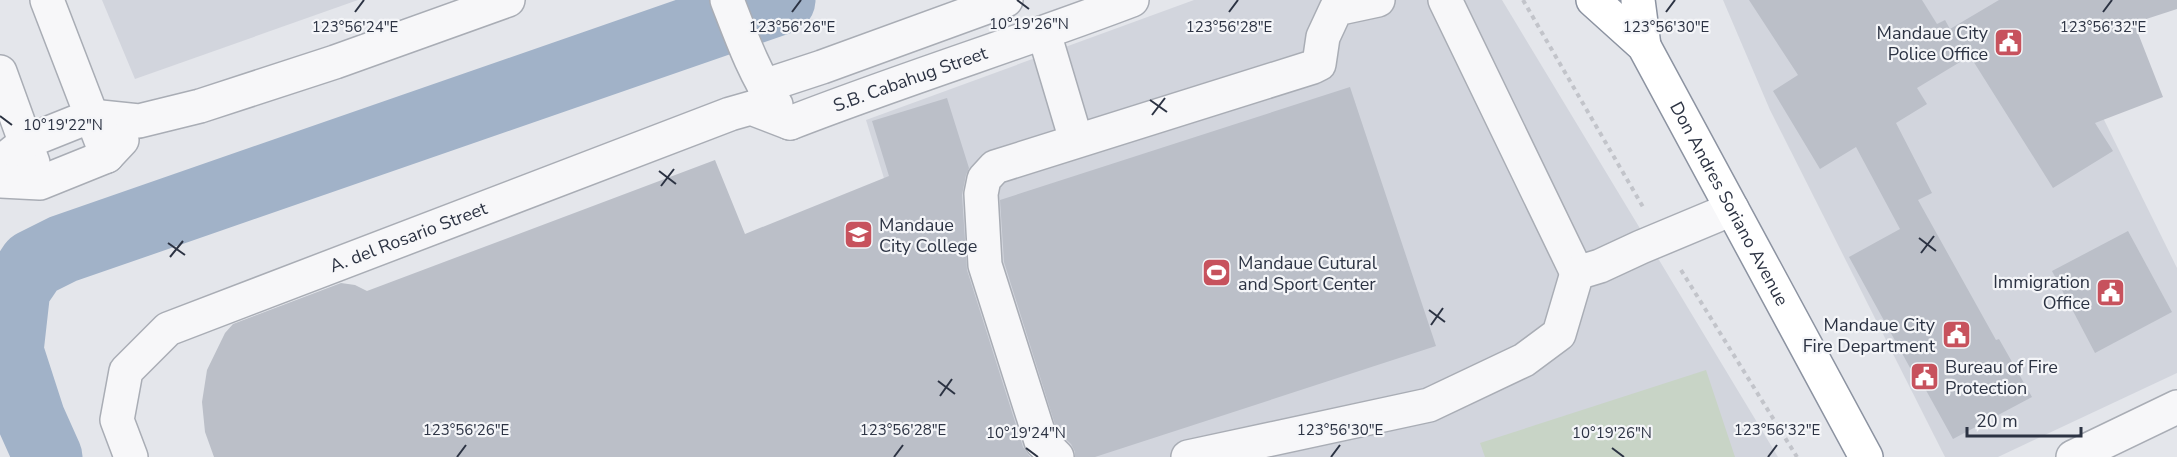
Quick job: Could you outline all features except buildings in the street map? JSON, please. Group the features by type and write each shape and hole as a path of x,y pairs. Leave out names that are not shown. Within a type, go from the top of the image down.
{"highway":[{"name":"Don Andres Soriano Avenue","path":"1593,0 1644,46 1866,457"},
{"name":"Don Andres Soriano Avenue","path":"1638,0 1644,46"}],"street":[{"path":"47,0 107,156"},
{"path":"0,163 26,142 91,116 139,121 200,106 335,62 508,0"},
{"path":"727,0 748,54 758,97 822,67 1006,0"},
{"name":"S.B. Cabahug Street","path":"758,97 790,123 1132,0"},
{"path":"1057,457 1041,441 985,265 981,194 984,179 995,167 1313,67 1319,64 1323,36 1336,9 1378,0"},
{"path":"1188,457 1429,405 1524,360 1559,334 1577,273 1445,0"},
{"path":"1044,33 1076,140"},
{"path":"0,72 40,183"},
{"name":"A. del Rosario Street","path":"131,457 117,420 126,371 168,329 758,97"},
{"path":"0,181 40,183 107,156 139,121"},
{"path":"1577,273 1600,266 1732,209"},
{"path":"2073,457 2177,406"}],"shaded area":[{"path":"102,0 358,0 135,79"},
{"path":"1194,0 1502,0 1778,457 970,457 866,120"},
{"path":"1723,0 2045,0 2177,268 2177,373 1998,457 1945,457 1770,110"}],"green space":[{"path":"1706,370 1735,457 1485,457 1480,443"}],"waterway":[{"path":"48,457 31,419 9,351 16,289 33,264 63,249 781,0"}],"place":[{"name":"Mandaue City Police Office","path":"2009,43"},
{"name":"Mandaue City College","path":"858,235"},
{"name":"Mandaue Cutural and Sport Center","path":"1217,273"},
{"name":"Immigration Office","path":"2111,292"},
{"name":"Mandaue City Fire Department","path":"1956,335"},
{"name":"Bureau of Fire Protection","path":"1924,377"}]}
